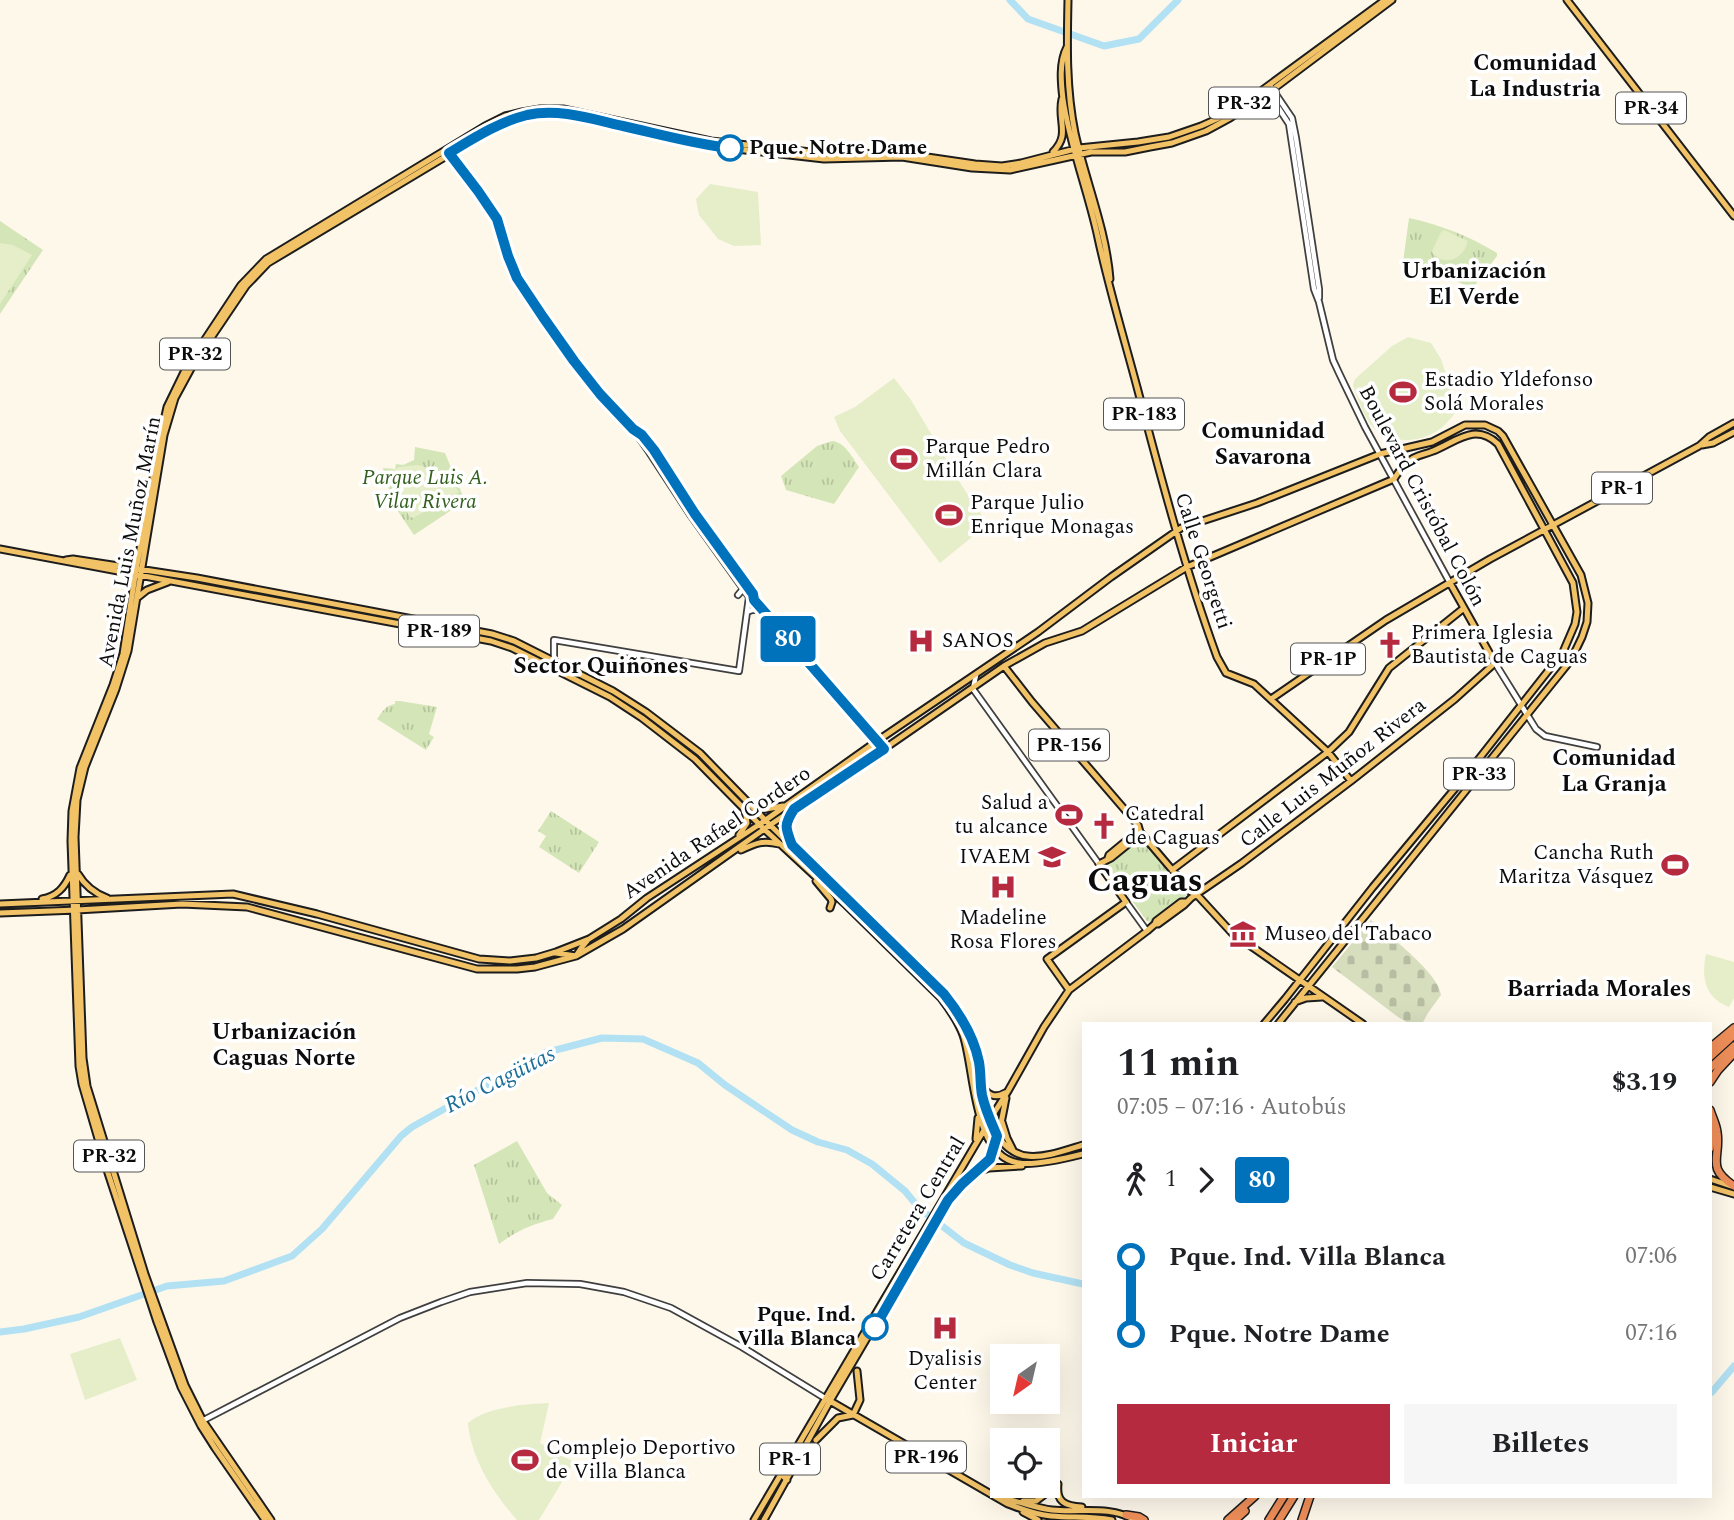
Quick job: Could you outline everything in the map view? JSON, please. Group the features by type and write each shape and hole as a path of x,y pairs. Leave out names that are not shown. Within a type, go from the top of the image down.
{"highway":[{"path":"1712,1046 1734,1028"},
{"path":"1712,1055 1734,1035"},
{"path":"1712,1066 1734,1046"},
{"path":"1712,1079 1734,1053"},
{"path":"1712,1116 1717,1131 1712,1144"},
{"path":"1712,1150 1719,1173 1734,1186"},
{"path":"1228,1520 1253,1498"},
{"path":"1236,1520 1259,1498"},
{"path":"1269,1520 1283,1498"},
{"path":"1279,1520 1293,1498"},
{"path":"1302,1520 1309,1498"},
{"path":"1126,1515 1144,1520"}],"main road":[{"name":"PR-183","path":"1068,0 1069,92 1076,151"},
{"name":"Avenida Luis Muñoz Marín","path":"685,138 829,154 900,152 993,166 1021,163 1050,154 1154,141 1189,131 1230,113 1269,89 1385,0"},
{"name":"Avenida Luis Muñoz Marín","path":"265,1520 221,1457 201,1422 159,1321 85,1073 71,824 76,782 117,675 125,645 164,435 175,398 194,363 246,286 268,263 448,151 514,119 563,111 719,147 824,159 902,157 996,171 1021,169 1076,151 1125,152 1180,140 1206,131 1392,0"},
{"name":"PR-34","path":"1567,0 1734,216"},
{"name":"PR-183","path":"1067,47 1063,56 1063,98 1076,151"},
{"path":"1050,154 1059,146 1063,137 1063,98"},
{"path":"1189,131 1195,132 1221,123"},
{"path":"1138,149 1179,137 1180,134"},
{"name":"Calle Georgetti","path":"1076,151 1111,295 1175,532 1211,640 1226,673 1254,684 1328,752 1351,781"},
{"name":"PR-1","path":"1450,583 1699,446 1734,423"},
{"name":"PR-33","path":"1280,1022 1571,660 1583,638 1587,622 1588,603 1581,575 1503,436 1492,427 1465,425 1432,442 1380,454"},
{"name":"PR-1","path":"1699,446 1713,443 1734,432"},
{"name":"PR-33","path":"1187,567 1394,479 1415,457 1472,433 1482,433 1498,444 1573,583 1577,600 1575,624 1563,652 1266,1022"},
{"path":"1404,449 1408,462"},
{"name":"Avenida Rafael Cordero","path":"0,913 182,904 247,907 477,969 526,968 576,956 623,929 726,858 792,802 976,675 1181,528 1248,506 1380,454"},
{"name":"PR-189","path":"0,550 63,560 73,559 171,582 491,641 512,648 610,698 642,718 725,782"},
{"path":"134,588 130,579 119,569 141,558 147,566 159,573"},
{"name":"Avenida Rafael Cordero","path":"0,904 233,894 317,914 479,959 510,961 551,954 589,939 621,919 647,898 735,841 794,809 1004,666 1045,643 1083,631 1187,567"},
{"name":"Avenida Luis Muñoz Marín","path":"74,871 75,825 81,782 123,668 137,598 138,573"},
{"name":"PR-189","path":"138,573 159,573 492,634 554,660 646,712 700,753 782,845 927,983 951,1012 963,1034 984,1130"},
{"path":"137,598 147,590 171,582"},
{"name":"Boulevard Cristóbal Colón","path":"1450,583 1495,663"},
{"name":"PR-1P","path":"1271,699 1386,620 1450,583"},
{"path":"1172,870 1328,752 1349,733 1390,668 1464,608"},
{"name":"Calle Luis Muñoz Rivera","path":"1008,1091 1044,1027 1069,990 1158,924 1170,912 1184,905 1351,781 1455,699 1495,663"},
{"name":"PR-156","path":"1004,666 1138,825 1140,832"},
{"path":"735,841 747,823 747,805 766,809 792,802"},
{"path":"792,845 785,829 786,821 794,809"},
{"name":"PR-189","path":"765,824 806,858 955,1008 975,1049 982,1095 990,1120"},
{"path":"1069,990 1047,959 1126,902 1099,864 1140,832 1195,895 1233,933 1360,1022"},
{"path":"726,858 758,843 767,841 782,845"},
{"path":"806,858 802,864 831,899 830,908"},
{"path":"28,903 50,898 58,893 74,871 86,886 110,899"},
{"path":"846,905 869,920"},
{"path":"551,954 566,953 576,956 589,939"},
{"path":"1295,1002 1322,997"},
{"path":"981,1084 986,1092 993,1096 1008,1091"},
{"name":"Carretera Central","path":"946,1199 990,1159 1008,1091"},
{"name":"Carretera Central","path":"764,1520 1008,1091"},
{"path":"974,1147 979,1115"},
{"path":"990,1120 997,1136 1016,1154 1044,1155 1082,1145"},
{"path":"1001,1120 1016,1154"},
{"path":"984,1130 994,1147 1009,1160 1029,1164"},
{"path":"968,1178 989,1168 1024,1166 1082,1154"},
{"path":"1712,1180 1734,1186"},
{"path":"1712,1188 1734,1194"},
{"name":"Carretera Central","path":"754,1520 798,1444 830,1401 902,1280 925,1234"},
{"path":"902,1280 912,1277"},
{"path":"816,1440 838,1418 853,1415 860,1400 857,1371"},
{"name":"PR-196","path":"830,1401 1000,1498 1041,1515 1112,1520"},
{"name":"Avenida Luis Muñoz Marín","path":"201,1422 271,1520"},
{"path":"787,1480 784,1477 797,1455 798,1444"},
{"path":"1013,1503 1036,1501 1040,1498"},
{"path":"1060,1498 1069,1505 1102,1510"},
{"path":"1013,1503 1038,1520"},
{"name":"PR-196","path":"1013,1503 1056,1511 1102,1510 1126,1515 1135,1520"},
{"path":"1093,1520 1104,1518"}],"street":[{"name":"Boulevard Cristóbal Colón","path":"1269,89 1289,124 1314,289 1333,360 1365,427 1450,583"},
{"path":"448,151 497,219 517,278 543,317 592,383 633,429 743,589 884,749"},
{"path":"554,660 554,640 739,671 747,612 753,594 695,514 654,450 642,435 633,429"},
{"path":"738,595 743,589"},
{"path":"747,612 763,610"},
{"name":"Boulevard Cristóbal Colón","path":"1495,663 1536,729 1545,736 1597,747"},
{"path":"976,675 973,688 1099,864"},
{"path":"1126,902 1147,931"},
{"path":"201,1422 400,1318 470,1292 528,1283 580,1284 624,1292 671,1308 743,1347 830,1401"}],"green space":[{"path":"710,184 758,192 761,245 734,246 718,239 699,215 696,199"},
{"path":"1409,218 1465,236 1497,253 1497,256 1472,289 1439,272 1403,262"},
{"path":"0,221 43,250 0,314"},
{"path":"1444,230 1468,241 1463,252 1454,259 1444,260 1433,254 1432,251"},
{"path":"0,243 13,245 32,255 0,304"},
{"name":"Estadio Yldefonso Solá Morales","path":"1408,337 1431,343 1441,359 1456,412 1437,431 1421,438 1403,440 1385,436 1371,425 1360,406 1353,385 1355,379 1392,346"},
{"name":"Parque Pedro Millán Clara","path":"894,378 911,400 988,524 940,563 840,431 834,417 855,407"},
{"path":"832,441 844,447 859,467 834,504 786,490 781,476 817,446"},
{"name":"Parque Luis A. Vilar Rivera","path":"415,447 445,453 465,501 414,535 389,498 391,495 383,468 395,469 396,464 403,465 414,460"},
{"path":"418,465 442,474 459,492 413,518 409,516 389,472 399,467"},
{"path":"395,701 437,707 429,734 434,737 426,750 377,719 387,707 395,704"},
{"path":"551,811 599,842 579,873 539,847 546,836 538,831"},
{"path":"1138,839 1142,840 1187,891 1186,896 1150,922 1108,868 1108,864"},
{"path":"1371,920 1432,976 1441,995 1423,1022 1407,1022 1332,967"},
{"path":"1706,954 1734,962 1734,998 1729,1007 1710,993 1704,971"},
{"path":"517,1141 547,1193 562,1205 553,1219 525,1228 499,1244 474,1165"},
{"path":"120,1338 137,1380 85,1400 70,1354"},
{"name":"Complejo Deportivo de Villa Blanca","path":"549,1403 540,1443 574,1462 539,1520 517,1520 485,1475 474,1450 468,1423 495,1410"}],"waterway":[{"path":"1010,0 1028,19 1104,46 1139,39 1178,0"},
{"name":"Río Cagüitas","path":"0,1332 79,1317 167,1286 224,1281 292,1256 322,1229 401,1136 412,1127 544,1053 602,1038 643,1039 698,1063 725,1085 792,1130 818,1142 847,1150 872,1164 905,1191 919,1208 964,1243 1033,1273 1082,1284"},
{"name":"Río Cagüitas","path":"1712,1392 1734,1366"}],"bus line":[{"name":"80","path":"730,148 696,143 575,115 543,113 500,124 449,153 497,219 517,278 574,361 600,394 654,450 695,514 753,594 754,600 884,749 794,809 786,821 785,829 792,845 944,994 955,1008 975,1049 982,1095 997,1136 990,1159 953,1192 875,1327"}],"place":[{"name":"Pque. Notre Dame","path":"730,148"},
{"name":"Estadio Yldefonso Solá Morales","path":"1403,392"},
{"name":"Parque Pedro Millán Clara","path":"904,459"},
{"name":"Parque Julio Enrique Monagas","path":"949,515"},
{"name":"SANOS","path":"921,641"},
{"name":"Primera Iglesia Bautista de Caguas","path":"1390,645"},
{"name":"Salud a tu alcance","path":"1069,815"},
{"name":"Catedral de Caguas","path":"1104,826"},
{"name":"IVAEM","path":"1052,857"},
{"name":"Cancha Ruth Maritza Vásquez","path":"1675,865"},
{"name":"Madeline Rosa Flores","path":"1003,887"},
{"name":"Museo del Tabaco","path":"1243,934"},
{"name":"Pque. Ind. Villa Blanca","path":"875,1327"},
{"name":"Dyalisis Center","path":"945,1328"},
{"name":"Complejo Deportivo de Villa Blanca","path":"525,1460"}],"district":[{"name":"Comunidad La Industria","path":"1535,76"},
{"name":"Urbanización El Verde","path":"1474,284"},
{"name":"Comunidad Savarona","path":"1263,444"},
{"name":"Sector Quiñones","path":"601,666"},
{"name":"Comunidad La Granja","path":"1614,771"},
{"name":"Caguas","path":"1145,880"},
{"name":"Barriada Morales","path":"1599,989"},
{"name":"Urbanización Caguas Norte","path":"284,1045"}]}
